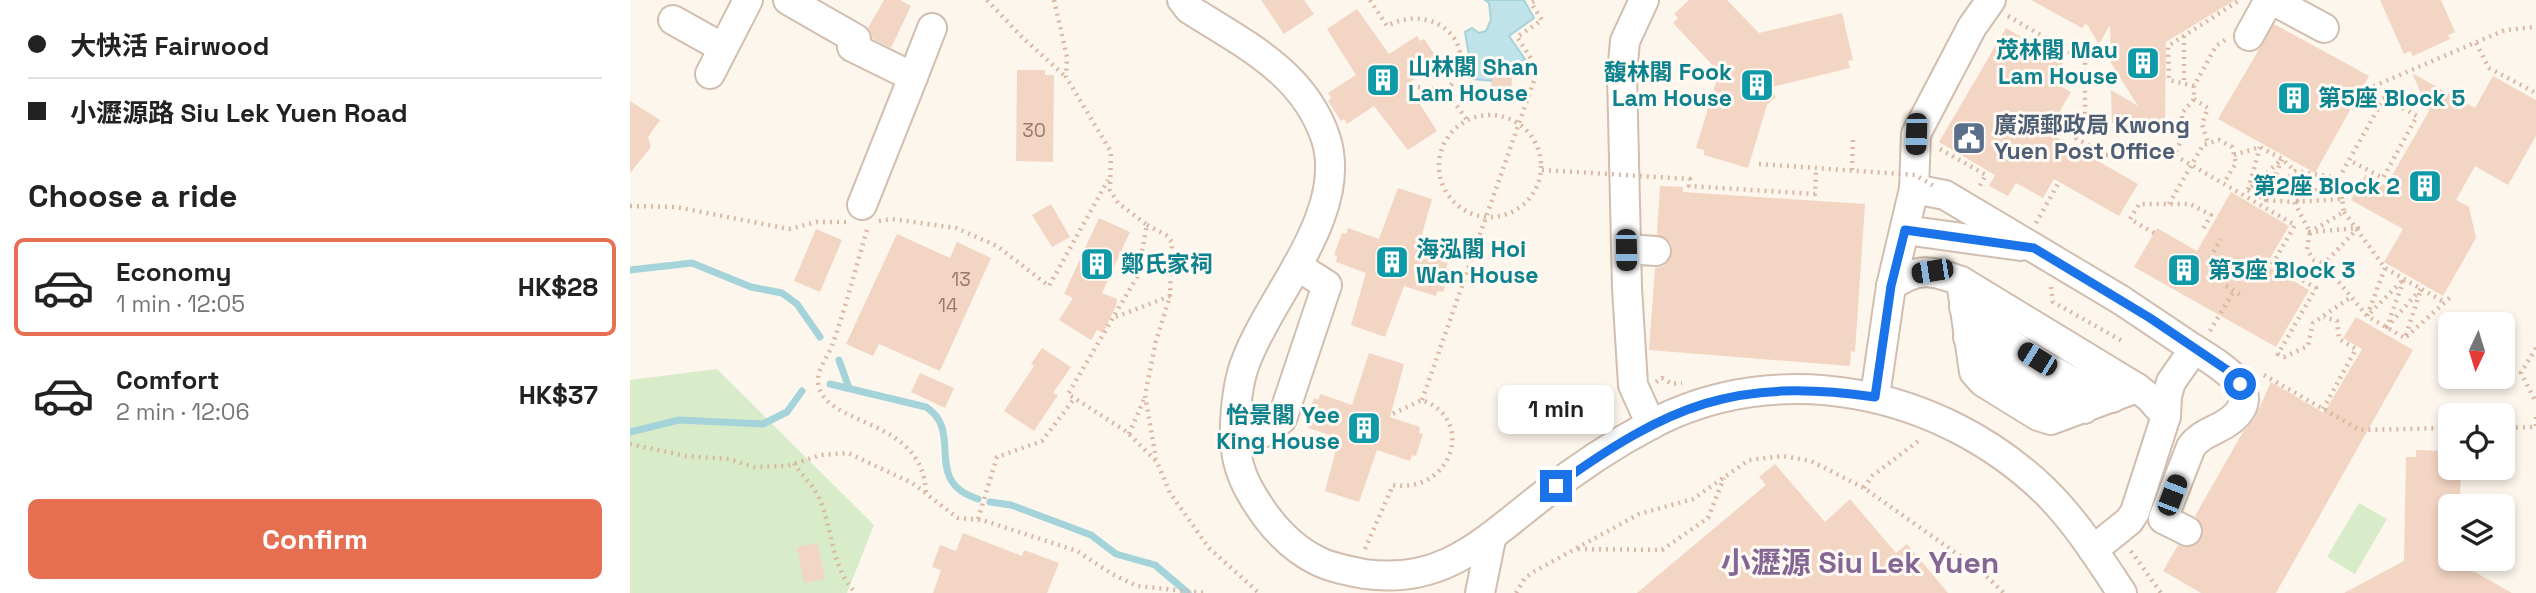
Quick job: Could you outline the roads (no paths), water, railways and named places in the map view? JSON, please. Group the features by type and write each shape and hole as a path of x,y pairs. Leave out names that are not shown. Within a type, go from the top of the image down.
{"street":[{"path":"710,74 747,0"},
{"path":"788,0 856,39 852,47 913,77"},
{"path":"1182,0 1189,9 1256,49 1285,73 1317,118 1330,157 1330,179 1326,198 1297,266 1245,363 1238,391 1235,438 1238,466 1263,513 1284,536 1320,563 1372,584 1440,567 1490,539 1542,496 1651,425 1711,400 1746,393 1811,389 1875,397 1917,410 1984,443 2046,492 2093,550 2122,593"},
{"path":"1644,0 1625,41 1622,61 1626,250 1640,288 1633,385 1651,425"},
{"path":"2239,35 2255,0 2324,28"},
{"path":"1875,397 1891,286 1915,204 1916,134 1972,27 1998,7"},
{"path":"673,20 723,48"},
{"path":"865,214 932,28"},
{"path":"1915,204 1945,195 1996,226 2034,238 2120,300 2199,345 2233,374 2240,384 2242,396 2233,419 2199,437 2191,447 2162,519 2187,531"},
{"path":"1915,204 2034,238"},
{"path":"1626,250 1656,251"},
{"path":"1235,438 1262,433 1282,419 1327,285 1297,266"},
{"path":"1891,286 1907,275 1932,271 1962,294 1993,331 2081,387 2150,397 2166,416"},
{"path":"1962,294 1968,337 1995,360 2047,393 2084,409 2124,393"},
{"path":"2093,550 2118,531 2134,512 2166,416 2166,396 2171,382 2199,345"},
{"path":"1480,593 1490,539"}],"water":[{"path":"1485,0 1524,0 1534,18 1509,36 1525,59 1511,69 1494,66 1492,81 1473,79 1465,32 1472,28 1479,33 1486,31 1491,20 1489,3"}],"waterway":[{"path":"630,270 692,263 751,287 782,293 797,304 820,337"},
{"path":"839,360 849,388"},
{"path":"830,384 926,407 937,417 943,429 947,469 951,481 961,491 978,499"},
{"path":"630,432 679,420 763,424 787,412 802,391"},
{"path":"990,502 1011,505 1091,535 1116,554 1155,565 1188,593"}],"place":[{"name":"茂林閣 Mau Lam House","path":"2143,63"},
{"name":"山林閣 Shan Lam House","path":"1383,80"},
{"name":"馥林閣 Fook Lam House","path":"1757,85"},
{"name":"第5座 Block 5","path":"2294,98"},
{"name":"廣源郵政局 Kwong Yuen Post Office","path":"1969,138"},
{"name":"第2座 Block 2","path":"2425,186"},
{"name":"海泓閣 Hoi Wan House","path":"1392,262"},
{"name":"鄭氏家祠","path":"1097,264"},
{"name":"第3座 Block 3","path":"2184,270"},
{"name":"怡景閣 Yee King House","path":"1364,428"}],"district":[{"name":"小瀝源 Siu Lek Yuen","path":"1860,563"}]}
